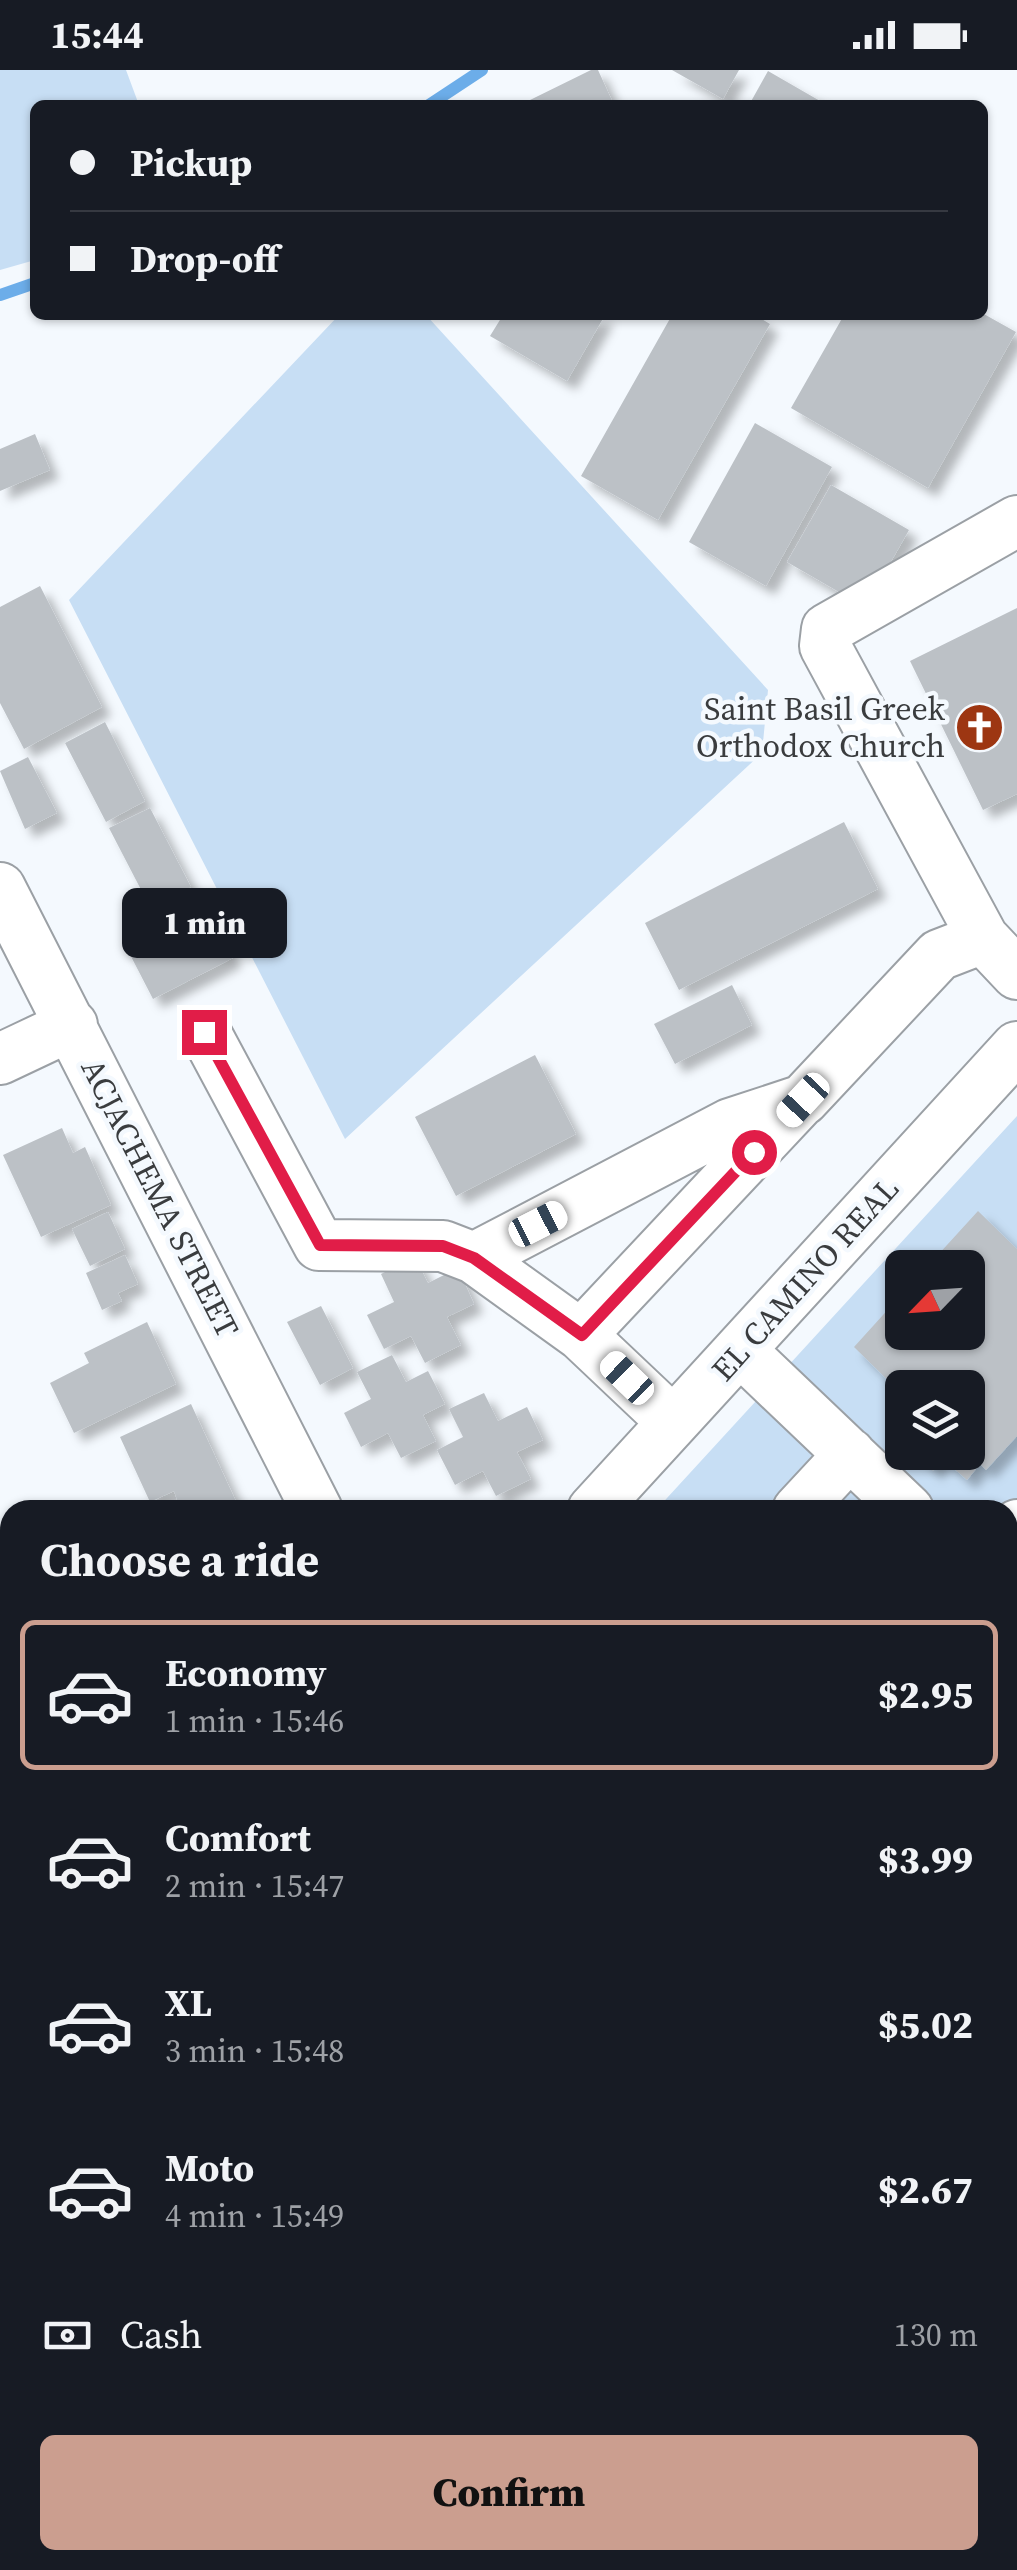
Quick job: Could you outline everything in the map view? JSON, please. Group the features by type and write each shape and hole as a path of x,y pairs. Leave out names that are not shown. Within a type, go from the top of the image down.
{"street":[{"path":"1017,521 828,629 826,646 984,938 1017,974"},
{"name":"ACJACHEMA STREET","path":"0,888 312,1500"},
{"path":"582,1335 939,955 984,938"},
{"path":"0,1060 72,1024"},
{"path":"204,1032 320,1245 443,1246 474,1258 582,1335 673,1422"},
{"name":"EL CAMINO REAL","path":"602,1500 740,1350 1009,1074"},
{"path":"474,1258 730,1124 803,1100"},
{"path":"740,1350 898,1500"},
{"path":"807,1500 850,1454"}],"shaded area":[{"path":"0,70 126,70 137,100 30,100 30,261 0,270"},
{"path":"334,320 431,320 768,690 762,753 345,1139 69,600"},
{"path":"1017,1116 1017,1500 665,1500 885,1260 885,1350 985,1350 985,1250 894,1250"}],"building":[{"path":"598,70 612,100 530,100"},
{"path":"672,70 739,70 723,99"},
{"path":"768,71 818,100 752,100"},
{"path":"988,316 1016,332 928,488 791,408 841,320 988,320"},
{"path":"500,320 602,320 567,381 490,336"},
{"path":"669,320 763,320 770,324 658,520 581,476"},
{"path":"755,423 832,467 766,586 689,542"},
{"path":"35,434 50,470 0,491 0,449"},
{"path":"831,485 909,530 865,607 787,562"},
{"path":"40,586 102,707 24,749 0,703 0,607"},
{"name":"Saint Basil Greek Orthodox Church","path":"1017,608 1017,794 983,810 910,661"},
{"path":"105,722 145,801 106,822 65,743"},
{"path":"28,757 57,813 25,829 0,771"},
{"path":"150,808 191,887 150,907 109,828"},
{"path":"844,822 878,889 679,990 645,923"},
{"path":"201,897 233,958 153,999 122,939"},
{"path":"732,985 752,1025 675,1064 654,1024"},
{"path":"535,1055 576,1134 456,1196 415,1117"},
{"path":"62,1128 73,1153 85,1147 111,1205 41,1237 3,1155"},
{"path":"978,1211 1017,1249 1017,1436 986,1470 985,1370 885,1370 885,1377 854,1347 885,1313 885,1350 985,1350 985,1250 942,1250"},
{"path":"108,1212 125,1249 90,1266 72,1229"},
{"path":"125,1255 138,1284 118,1293 122,1301 102,1310 86,1273"},
{"path":"415,1257 428,1283 458,1268 474,1304 447,1317 461,1345 425,1363 411,1336 384,1349 367,1315 394,1302 381,1274"},
{"path":"321,1306 353,1368 320,1385 287,1322"},
{"path":"147,1322 176,1384 74,1433 50,1383 89,1363 84,1353"},
{"path":"392,1355 406,1382 428,1371 445,1404 423,1415 436,1441 401,1458 388,1433 361,1447 344,1413 371,1399 357,1372"},
{"path":"484,1393 498,1421 527,1407 543,1440 517,1452 531,1479 496,1496 483,1471 455,1485 437,1450 463,1437 449,1409"},
{"path":"191,1404 235,1500 177,1500 174,1491 149,1500 120,1437"},
{"path":"956,1470 975,1470 967,1480"}],"waterway":[{"path":"437,100 482,70"},
{"path":"0,295 30,285"}],"place":[{"name":"Saint Basil Greek Orthodox Church","path":"980,727"}],"route":[{"path":"204,1032 320,1245 443,1246 474,1258 582,1335 754,1152"}]}
